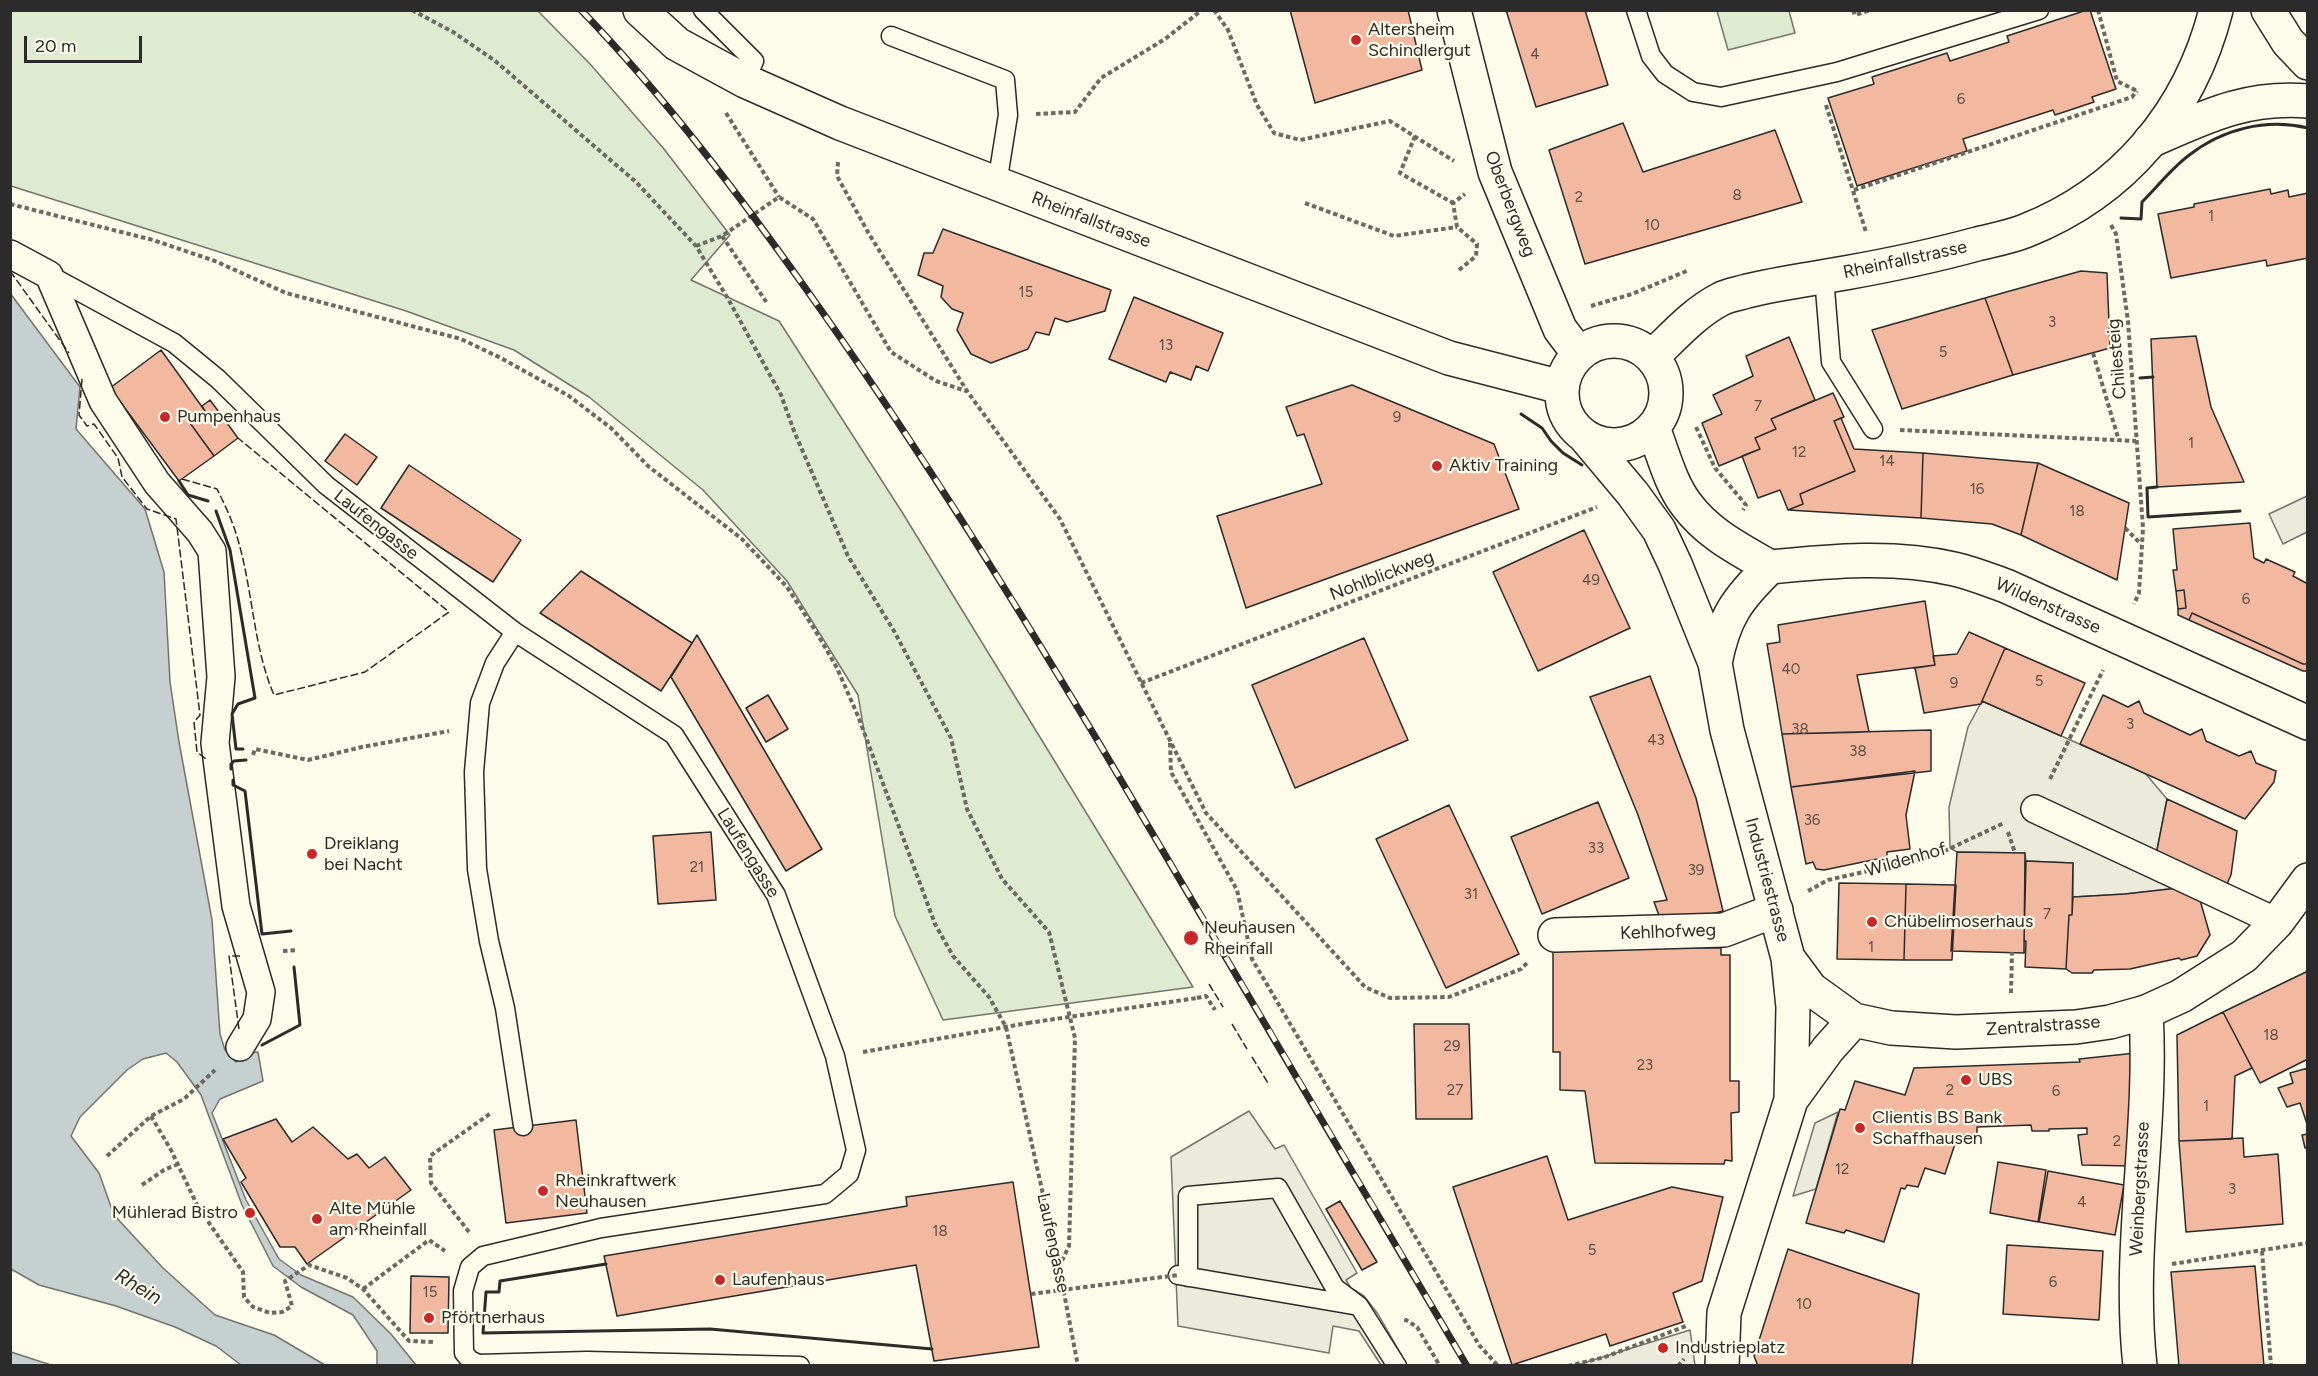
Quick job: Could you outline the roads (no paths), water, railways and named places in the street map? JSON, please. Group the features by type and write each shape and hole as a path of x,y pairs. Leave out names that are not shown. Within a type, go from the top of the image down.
{"street":[{"name":"Rheinfallstrasse","path":"640,10 677,44 745,81 840,123 1449,358 1561,387"},
{"name":"Oberbergweg","path":"1454,10 1495,172 1560,329 1579,354"},
{"name":"Rheinfallstrasse","path":"1652,357 1704,309 1723,298 1766,286 1922,259 2024,232 2062,214 2096,194 2126,169 2169,116 2196,70 2207,45 2216,10"},
{"path":"2268,10 2288,42 2307,63"},
{"name":"Rheinfallstrasse","path":"2150,141 2220,110 2254,101 2307,101"},
{"path":"10,254 49,275 103,401 157,483 200,532 212,550 221,677 214,743 236,906 261,992 257,1019 240,1047"},
{"path":"1608,341 1624,342 1639,347 1652,357 1661,369 1666,384 1666,400 1662,415 1653,428 1639,440 1621,445 1603,445 1586,438 1572,424 1563,407 1561,387 1567,369 1579,354 1593,345 1608,341"},
{"path":"1653,428 1685,503 1703,524 1725,542 1770,567"},
{"name":"Industriestrasse","path":"1586,438 1633,494 1659,530 1715,663 1727,730 1788,958 1793,1007 1791,1100 1724,1313 1722,1365"},
{"name":"Wildenstrasse","path":"1770,567 1823,562 1873,561 1953,569 2006,586 2307,723"},
{"name":"Industriestrasse","path":"1715,663 1721,632 1738,601 1770,567"},
{"path":"2035,809 2277,922"},
{"name":"Zentralstrasse","path":"1788,958 1811,989 1854,1020 1891,1028 1956,1032 2076,1027 2110,1022 2146,1012 2181,996 2244,956 2277,922 2307,880"},
{"name":"Kehlhofweg","path":"1555,935 1724,930 1776,909"},
{"name":"Weinbergstrasse","path":"2140,1365 2136,1270 2148,1051 2146,1012"},
{"name":"Industriestrasse","path":"1791,1100 1828,1048 1854,1020"}],"lane":[{"path":"703,10 754,61 745,81"},
{"path":"1636,10 1651,56 1665,74 1693,92 1721,97 1837,72 2039,10"},
{"path":"891,36 1005,80 1008,115 997,184"},
{"name":"Laufengasse","path":"49,275 174,343 218,379 326,485 515,632 674,735 776,895 835,1056 856,1150 849,1174 825,1194 601,1228 476,1261 463,1291 462,1343 464,1353 478,1364 587,1361 800,1365"},
{"path":"1824,277 1831,362 1873,429"},
{"path":"515,632 495,663 480,703 474,772 477,869 489,941 505,1008 523,1126"},
{"path":"1359,1306 1183,1276 1188,1196 1278,1188 1335,1288 1359,1306 1397,1365"}],"water":[{"name":"Rhein","path":"10,293 80,387 76,429 145,509 164,572 170,682 212,920 220,1034 225,1050 236,1062 247,1053 258,1052 263,1081 220,1099 212,1113 246,1200 279,1259 301,1275 353,1297 391,1334 416,1365 377,1365 377,1351 353,1315 301,1287 273,1266 242,1205 201,1095 177,1062 166,1053 143,1059 127,1070 80,1117 71,1136 99,1173 114,1215 163,1268 215,1315 274,1335 325,1365 241,1365 216,1346 175,1327 116,1306 39,1285 11,1269"},
{"path":"11,1352 51,1365 11,1365"}],"railway":[{"path":"581,10 643,78 729,185 850,351 925,463 1102,748 1467,1366"}],"place":[{"name":"Altersheim Schindlergut","path":"1356,40"},
{"name":"Pumpenhaus","path":"165,417"},
{"name":"Aktiv Training","path":"1437,466"},
{"name":"Dreiklang bei Nacht","path":"312,854"},
{"name":"Chübelimoserhaus","path":"1872,922"},
{"name":"Neuhausen Rheinfall","path":"1191,938"},
{"name":"UBS","path":"1966,1080"},
{"name":"Clientis BS Bank Schaffhausen","path":"1860,1128"},
{"name":"Rheinkraftwerk Neuhausen","path":"543,1191"},
{"name":"Mühlerad Bistro","path":"250,1213"},
{"name":"Alte Mühle am Rheinfall","path":"317,1219"},
{"name":"Laufenhaus","path":"720,1280"},
{"name":"Pförtnerhaus","path":"429,1318"},
{"name":"Industrieplatz","path":"1663,1348"}]}
